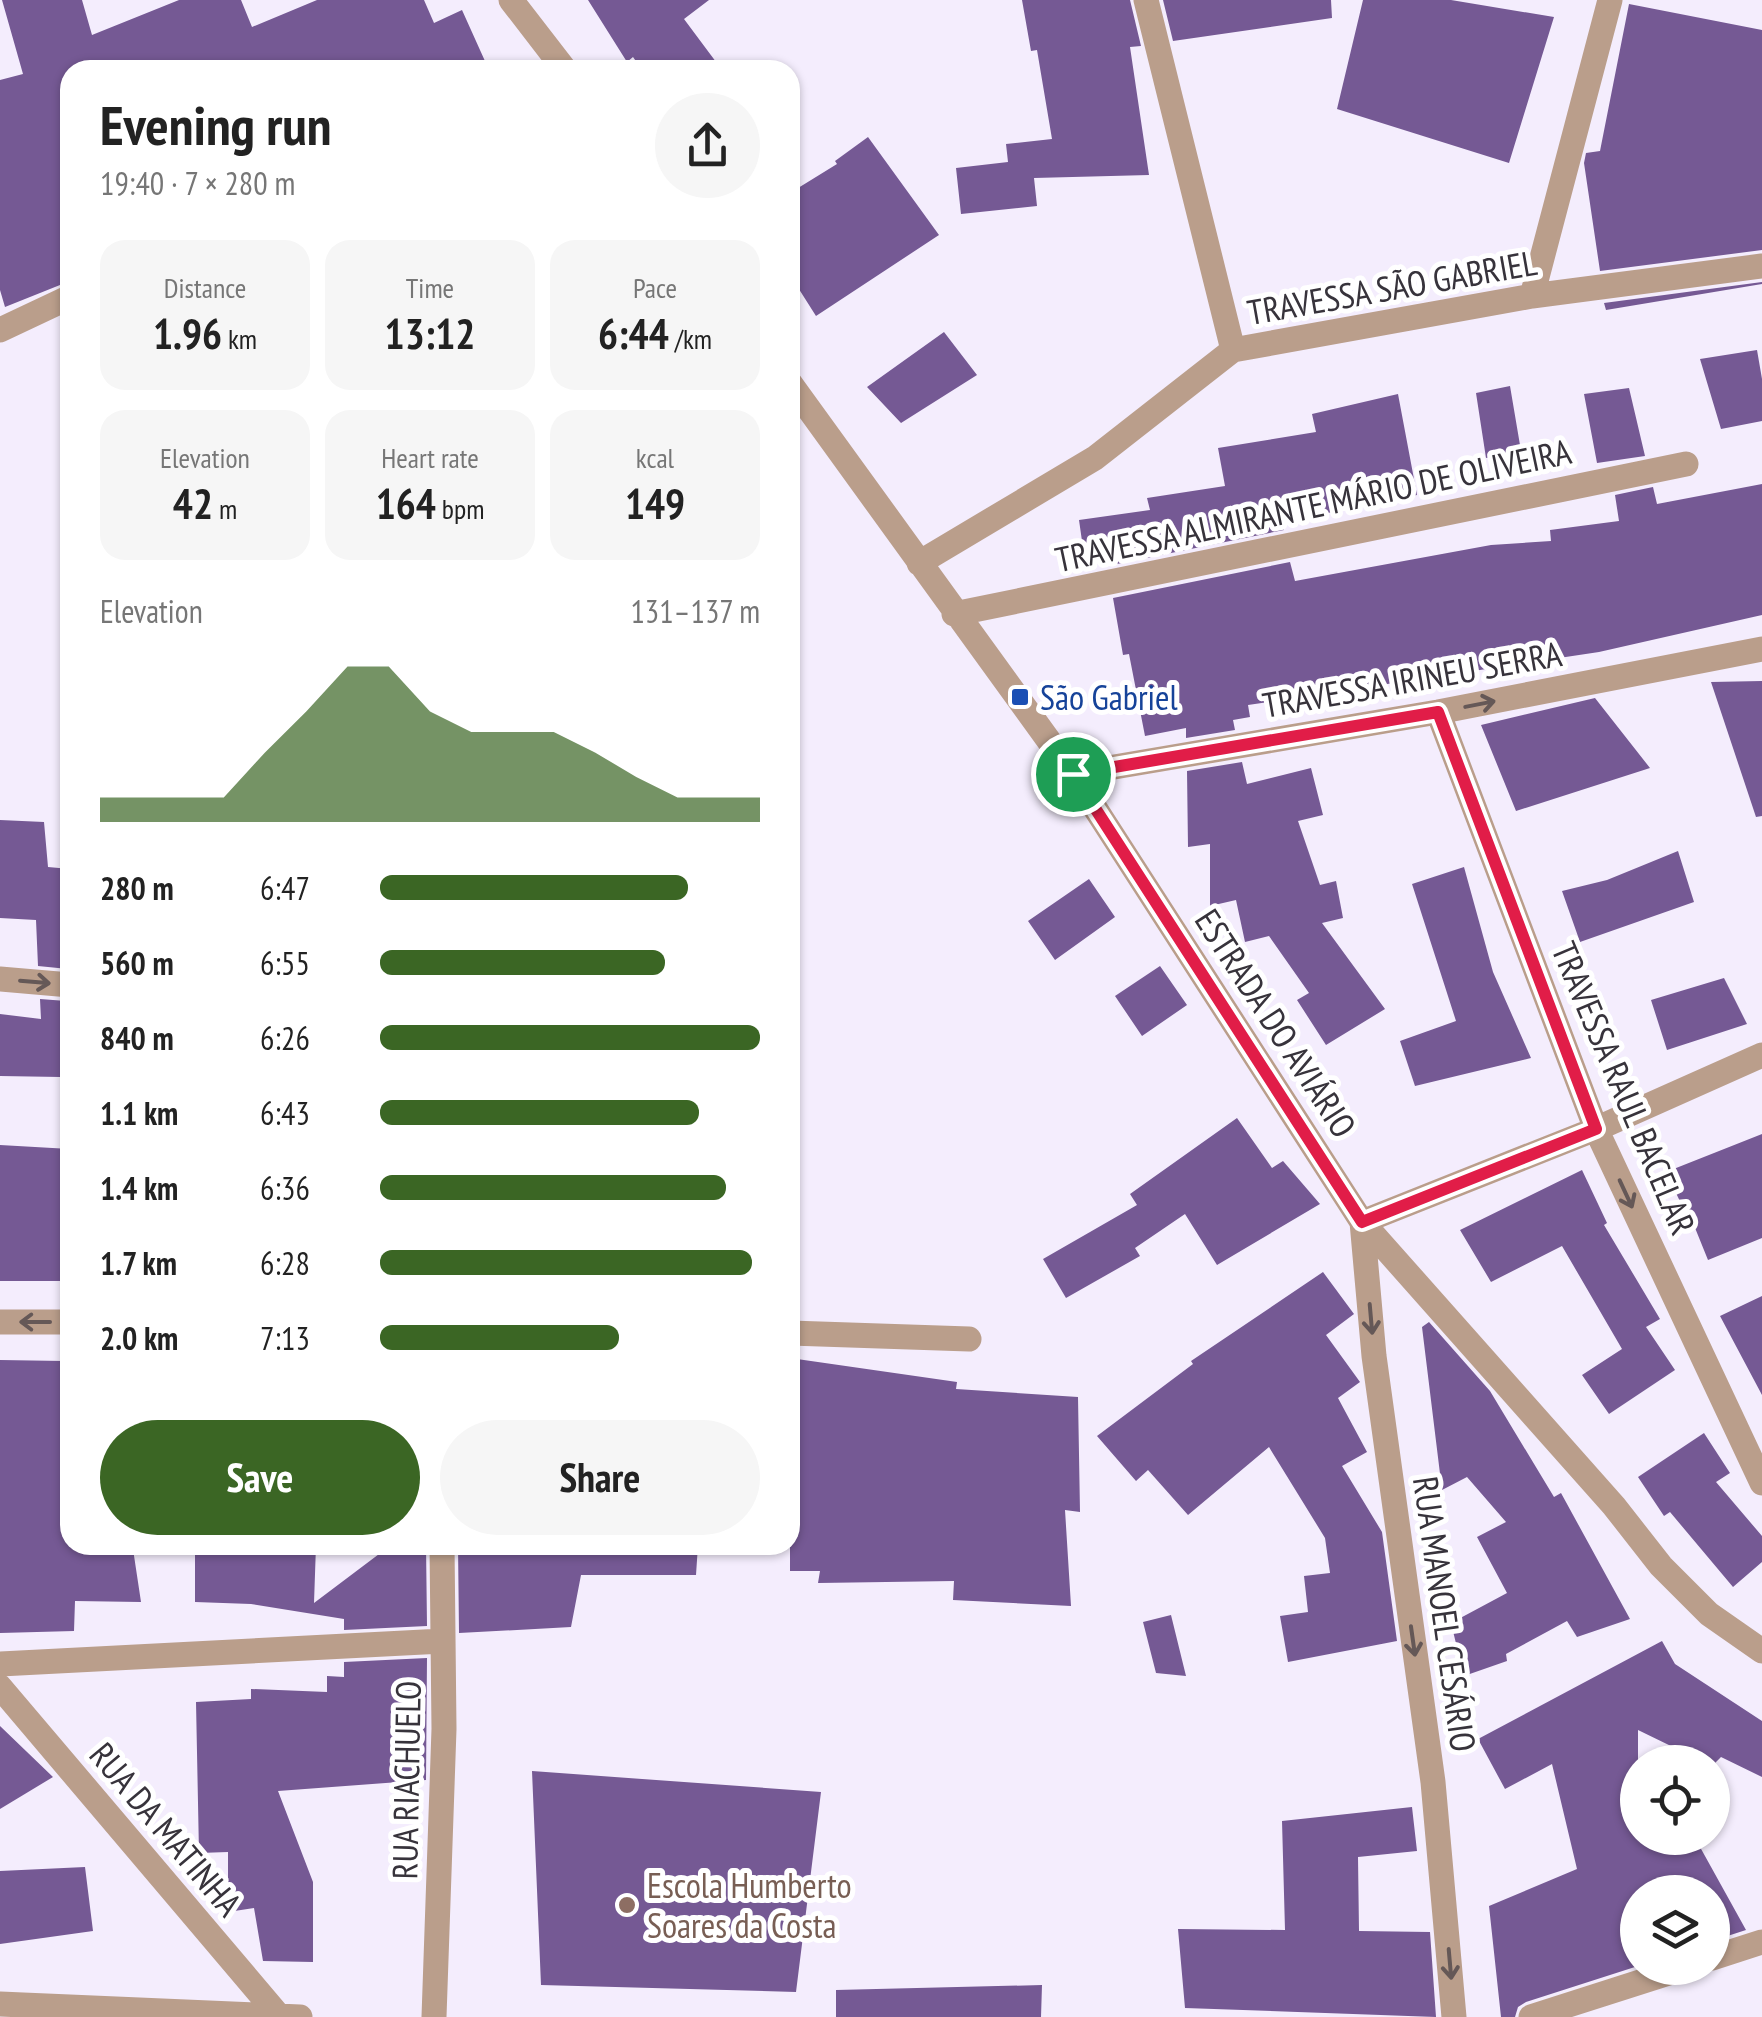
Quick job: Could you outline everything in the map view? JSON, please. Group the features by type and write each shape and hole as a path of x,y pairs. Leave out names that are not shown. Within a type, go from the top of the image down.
{"street":[{"path":"512,0 553,60"},
{"path":"1146,0 1233,350"},
{"path":"1532,296 1610,0"},
{"name":"TRAVESSA SÃO GABRIEL","path":"920,563 1095,458 1233,350 1532,296 1762,266"},
{"path":"0,330 60,303"},
{"name":"ESTRADA DO AVIÁRIO","path":"800,397 1073,774 1362,1222 1614,1506 1660,1566 1709,1614 1762,1651"},
{"name":"TRAVESSA ALMIRANTE MÁRIO DE OLIVEIRA","path":"954,614 1686,464"},
{"name":"TRAVESSA IRINEU SERRA","path":"1073,774 1438,712 1762,649"},
{"name":"TRAVESSA RAUL BACELAR","path":"1438,712 1596,1129 1762,1483"},
{"path":"0,979 60,984"},
{"path":"1362,1222 1596,1129 1762,1056"},
{"name":"RUA MANOEL CESÁRIO","path":"1362,1222 1374,1356 1433,1782 1454,2017"},
{"path":"0,1322 60,1322"},
{"path":"800,1333 970,1339"},
{"name":"RUA RIACHUELO","path":"434,2017 444,1729 442,1555"},
{"path":"0,1664 443,1641"},
{"name":"RUA DA MATINHA","path":"0,1687 289,2016"},
{"path":"1730,1952 1762,1942"},
{"path":"1532,2017 1631,1985"},
{"path":"0,2004 289,2016"}],"building":[{"path":"2,0 82,0 92,35 179,0 241,0 252,27 317,0 424,0 434,23 462,10 484,60 60,60 60,285 5,307 0,290 0,80 23,74"},
{"path":"588,0 709,0 684,19 715,60 633,57 626,60"},
{"path":"1022,0 1130,0 1141,46 1130,47 1149,175 1034,178 1037,206 961,214 956,168 1008,162 1006,144 1052,139 1037,50 1031,51"},
{"path":"1163,0 1331,0 1332,18 1173,41"},
{"path":"1363,0 1451,0 1554,17 1509,163 1337,109"},
{"path":"1629,4 1762,30 1762,250 1600,271 1584,163 1586,153 1600,151"},
{"path":"868,137 939,235 816,316 800,291 800,187 837,164 835,161"},
{"path":"1762,282 1606,310 1604,303"},
{"path":"944,332 977,375 901,423 867,387"},
{"path":"1757,350 1762,421 1721,429 1700,359"},
{"path":"1510,386 1521,451 1486,458 1476,393"},
{"path":"1629,388 1645,456 1597,463 1584,394"},
{"path":"1398,394 1417,495 1283,522 1284,530 1107,566 1105,559 1085,562 1079,520 1150,510 1147,498 1225,486 1218,448 1316,432 1312,414"},
{"path":"1762,484 1762,615 1599,652 1248,705 1250,717 1233,720 1235,730 1186,738 1186,728 1145,736 1129,654 1123,655 1113,598 1290,562 1295,581 1491,545 1551,541 1550,530 1619,521 1615,495 1653,487 1657,504"},
{"path":"1762,681 1762,816 1756,817 1711,682"},
{"path":"1595,698 1650,768 1516,811 1481,725"},
{"path":"1242,762 1247,784 1311,768 1323,815 1298,821 1320,885 1336,881 1343,918 1322,923 1385,1009 1326,1045 1297,1000 1309,993 1269,936 1245,942 1236,900 1210,906 1210,844 1188,847 1187,771"},
{"path":"0,820 44,822 48,867 60,868 60,968 38,966 36,920 0,918"},
{"path":"1678,851 1694,902 1580,942 1562,891 1607,880"},
{"path":"1464,867 1493,972 1531,1058 1415,1086 1400,1041 1456,1021 1412,884"},
{"path":"1089,879 1115,917 1055,960 1028,921"},
{"path":"1160,966 1187,1005 1142,1036 1115,996"},
{"path":"1724,978 1747,1024 1667,1050 1651,1000"},
{"path":"40,999 60,1001 60,1077 0,1076 0,1014 41,1019"},
{"path":"1237,1118 1272,1168 1283,1161 1320,1204 1217,1265 1185,1214 1135,1248 1140,1256 1066,1298 1043,1259 1137,1205 1130,1194"},
{"path":"1762,1134 1762,1238 1708,1260 1689,1213 1686,1214 1666,1172"},
{"path":"0,1145 60,1148 60,1281 0,1281"},
{"path":"1582,1170 1607,1223 1604,1225 1660,1319 1646,1327 1675,1370 1609,1414 1582,1375 1622,1349 1562,1246 1491,1282 1460,1230"},
{"path":"1323,1272 1354,1314 1326,1335 1360,1382 1338,1398 1367,1452 1342,1466 1382,1532 1397,1641 1288,1662 1280,1616 1308,1612 1304,1576 1330,1573 1325,1538 1269,1447 1188,1515 1148,1470 1136,1481 1097,1436 1193,1364 1191,1361"},
{"path":"1762,1296 1762,1395 1720,1316"},
{"path":"1429,1322 1490,1391 1554,1497 1561,1493 1630,1619 1577,1637 1567,1621 1506,1654 1507,1661 1464,1676 1451,1623 1507,1593 1477,1537 1506,1522 1467,1477 1442,1490 1422,1327"},
{"path":"800,1359 957,1382 956,1389 1078,1397 1080,1512 1065,1510 1071,1606 953,1600 954,1581 818,1583 820,1571 790,1571 790,1555 800,1555"},
{"path":"0,1360 60,1361 60,1555 134,1555 141,1602 75,1601 74,1631 0,1633"},
{"path":"1704,1433 1730,1473 1716,1482 1762,1536 1762,1562 1733,1587 1670,1512 1664,1516 1638,1477"},
{"path":"195,1555 316,1555 314,1603 378,1555 426,1555 427,1626 344,1630 344,1619 251,1604 195,1602"},
{"path":"458,1555 697,1555 696,1575 581,1575 571,1627 459,1633"},
{"path":"1171,1615 1186,1676 1156,1673 1143,1622"},
{"path":"1662,1641 1675,1664 1762,1721 1762,1777 1730,1761 1730,1745 1669,1745 1638,1730 1638,1745 1620,1745 1620,1855 1704,1855 1716,1875 1620,1875 1620,1972 1526,2002 1518,2007 1515,2017 1501,2017 1489,1906 1577,1869 1552,1764 1505,1789 1478,1739"},
{"path":"427,1658 426,1780 278,1791 313,1882 313,1962 263,1961 254,1908 228,1912 228,1852 199,1853 196,1702 251,1699 251,1689 327,1692 327,1676 344,1677 344,1662"},
{"path":"0,1726 53,1777 0,1809"},
{"path":"532,1771 821,1792 796,1992 541,1985"},
{"path":"1412,1807 1417,1851 1358,1857 1359,1931 1430,1932 1436,2017 1185,2008 1178,1929 1285,1930 1282,1821"},
{"path":"85,1867 93,1931 0,1944 0,1871"},
{"path":"1730,1901 1746,1930 1730,1935"},
{"path":"1042,1985 1041,2017 836,2017 836,1990"}],"place":[{"name":"São Gabriel","path":"1020,697"},
{"name":"Escola Humberto Soares da Costa","path":"627,1905"}],"route":[{"path":"1438,712 1596,1129 1362,1222 1073,774 1438,712"}]}
